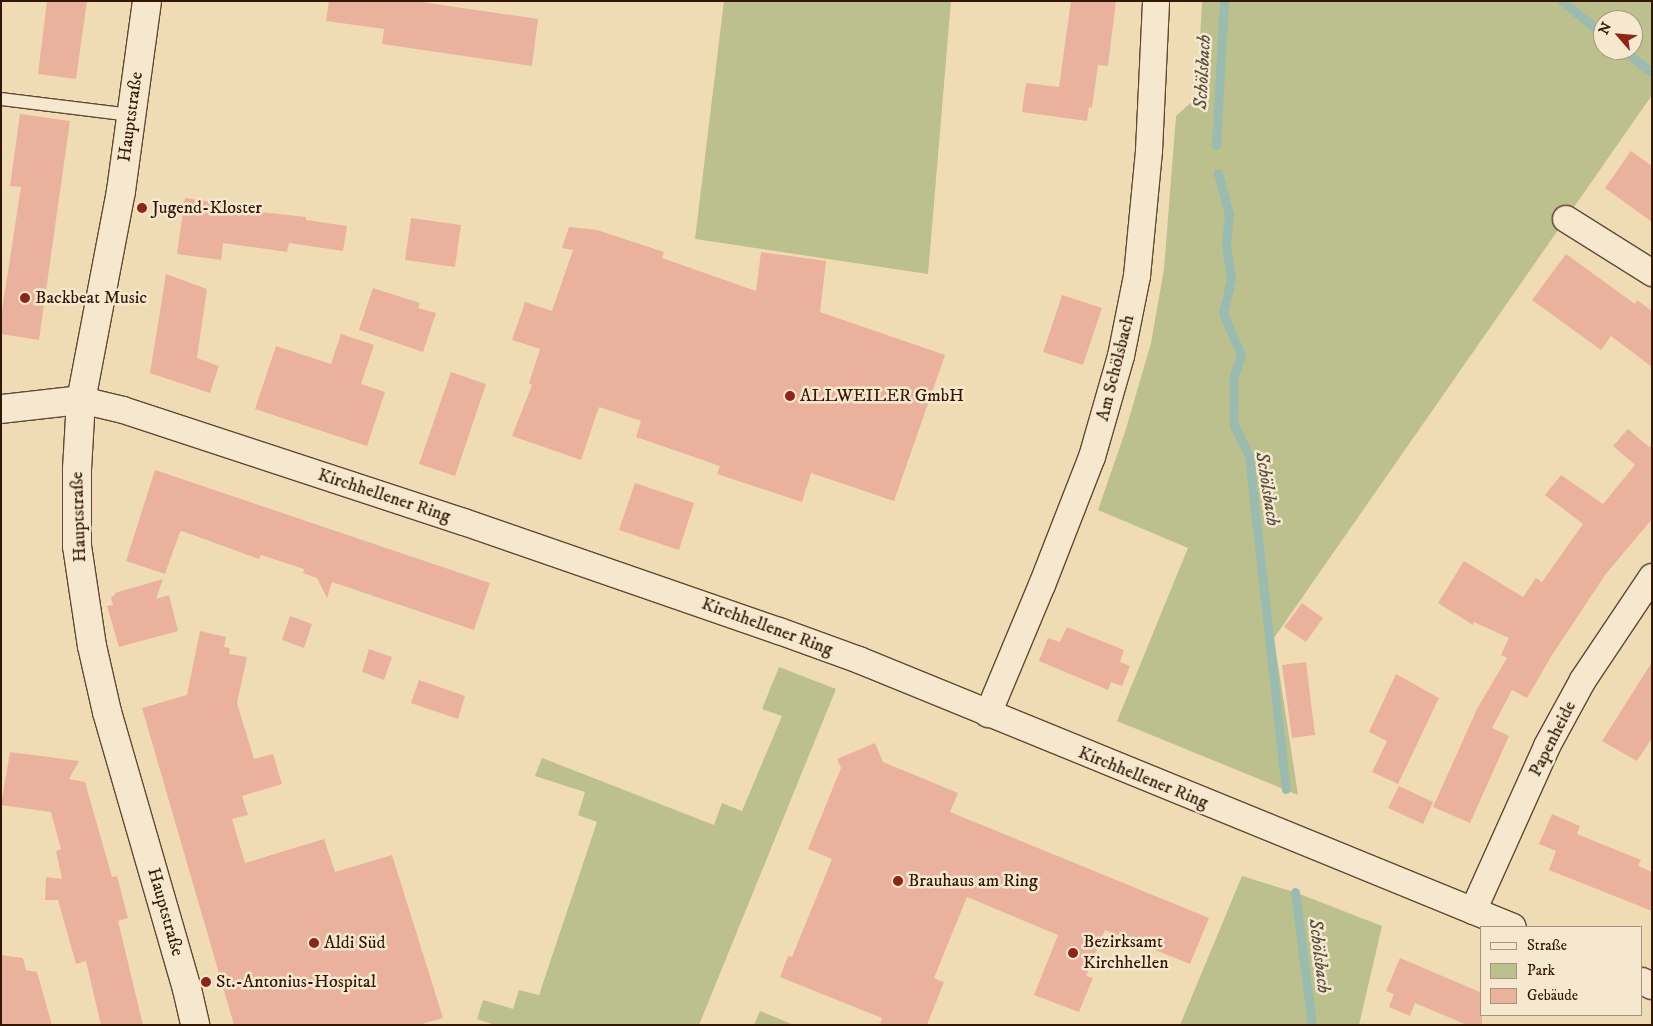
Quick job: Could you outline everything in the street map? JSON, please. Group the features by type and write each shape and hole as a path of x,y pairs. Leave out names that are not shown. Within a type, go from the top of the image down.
{"street":[{"name":"Hauptstraße","path":"147,1 119,203 81,400 77,469 77,546 92,646 107,712 187,989 195,1025"},
{"name":"Am Schölsbach","path":"988,714 1042,585 1092,457 1121,356 1137,276 1149,152 1156,1"},
{"path":"1566,219 1652,273"},
{"name":"Kirchhellener Ring","path":"1,409 81,400 123,410 454,518 779,630 859,660 1511,926"},
{"name":"Papenheide","path":"1473,910 1547,746 1583,680 1652,578"}],"lane":[{"path":"1,99 132,115"}],"green space":[{"path":"724,1 951,1 928,274 695,239"},
{"path":"1202,1 1652,1 1652,95 1274,638 1298,795 1117,721 1188,548 1098,510 1125,432 1151,343 1164,269 1176,116 1197,97"},
{"path":"779,667 836,689 699,1025 495,1025 477,1019 483,1000 513,1009 519,990 539,995 597,822 578,815 585,792 535,776 542,758 714,825 722,803 742,811 782,716 762,709"},
{"path":"1242,876 1297,893 1382,926 1359,1025 1180,1025"},
{"path":"760,1011 794,1025 754,1025"}],"building":[{"path":"47,1 87,1 76,79 38,74"},
{"path":"329,1 415,1 538,19 532,66 382,44 384,29 326,21"},
{"path":"1071,1 1116,1 1108,66 1098,65 1092,108 1089,107 1087,121 1022,112 1026,83 1059,87"},
{"path":"20,114 70,121 39,340 1,334 1,317 21,187 10,186"},
{"path":"1631,151 1652,166 1652,222 1605,188"},
{"path":"185,198 233,205 233,209 306,217 306,220 347,226 343,251 289,243 287,252 223,243 221,260 177,254"},
{"path":"411,218 461,225 455,267 405,260"},
{"name":"ALLWEILER GmbH","path":"569,227 597,230 664,252 662,258 756,291 761,252 826,261 820,312 945,355 894,501 811,473 802,502 717,474 720,466 636,437 641,421 599,407 581,460 512,436 532,385 529,383 540,349 512,340 525,302 552,311 573,250 562,248"},
{"path":"1566,254 1635,304 1637,300 1652,311 1652,367 1611,336 1601,350 1532,300"},
{"path":"166,274 207,289 197,358 219,366 210,393 150,373"},
{"path":"373,288 420,303 418,308 436,313 423,352 359,330"},
{"path":"1062,295 1102,308 1083,365 1043,352"},
{"path":"341,334 374,345 361,384 385,392 367,446 255,409 276,346 331,364"},
{"path":"451,372 486,384 455,476 419,464"},
{"path":"1628,429 1649,447 1652,444 1652,519 1605,575 1552,655 1527,698 1512,690 1492,728 1509,736 1470,823 1433,807 1477,709 1507,658 1501,655 1509,638 1474,622 1473,625 1438,603 1464,561 1523,597 1536,578 1542,582 1583,524 1545,495 1561,475 1603,504 1635,465 1613,446"},
{"path":"155,470 490,583 474,630 332,582 327,598 317,578 303,573 304,569 261,555 259,559 182,531 165,574 126,561"},
{"path":"635,483 694,503 679,550 619,530"},
{"path":"163,579 156,599 169,595 178,631 119,647 107,606 113,605 111,597 115,593"},
{"path":"1302,603 1323,618 1306,642 1284,627"},
{"path":"290,616 312,624 304,648 282,640"},
{"path":"1067,627 1124,650 1120,662 1130,666 1122,686 1111,682 1108,690 1039,661 1048,638 1060,642"},
{"name":"Aldi Süd","path":"200,631 226,637 224,647 230,648 229,654 247,657 237,703 254,759 273,754 282,784 242,796 248,815 232,819 245,863 324,839 335,872 392,855 443,1018 419,1025 234,1025 142,708 187,695"},
{"path":"369,649 392,657 384,680 362,672"},
{"path":"1306,662 1315,735 1292,738 1282,665"},
{"path":"1652,662 1652,738 1637,761 1602,741"},
{"path":"1396,674 1439,698 1398,784 1372,772 1387,741 1369,732"},
{"path":"419,680 465,696 458,719 411,703"},
{"name":"Brauhaus am Ring","path":"875,743 883,762 958,793 950,812 1209,918 1190,964 1105,930 1086,976 1093,978 1079,1012 1034,995 1058,935 967,897 934,978 944,982 927,1025 880,1025 882,1018 780,977 788,956 792,957 832,859 808,849 841,768 837,759"},
{"path":"10,752 79,761 69,779 85,782 112,877 117,876 128,918 118,921 143,1025 101,1025 86,961 76,964 58,900 45,900 46,877 62,879 56,851 61,849 51,812 1,805"},
{"path":"1399,786 1433,802 1423,824 1388,808"},
{"path":"1552,814 1580,826 1577,834 1641,860 1638,866 1652,872 1652,911 1549,870 1556,851 1539,844"},
{"path":"1,955 23,958 26,970 37,972 52,1025 1,1025"},
{"path":"1400,958 1480,992 1482,1025 1467,1025 1415,1003 1410,1016 1389,1007 1394,994 1386,991"}],"waterway":[{"name":"Schölsbach","path":"1216,145 1224,1"},
{"path":"1562,1 1593,26"},
{"path":"1636,60 1652,73"},
{"name":"Schölsbach","path":"1218,173 1229,215 1226,244 1231,279 1223,313 1241,355 1233,378 1234,425 1249,456 1286,789"},
{"name":"Schölsbach","path":"1295,892 1312,1025"}],"place":[{"name":"Jugend-Kloster","path":"142,208"},
{"name":"Backbeat Music","path":"25,298"},
{"name":"ALLWEILER GmbH","path":"790,396"},
{"name":"Brauhaus am Ring","path":"898,881"},
{"name":"Aldi Süd","path":"314,943"},
{"name":"Bezirksamt Kirchhellen","path":"1073,953"},
{"name":"St.-Antonius-Hospital","path":"206,982"}]}
